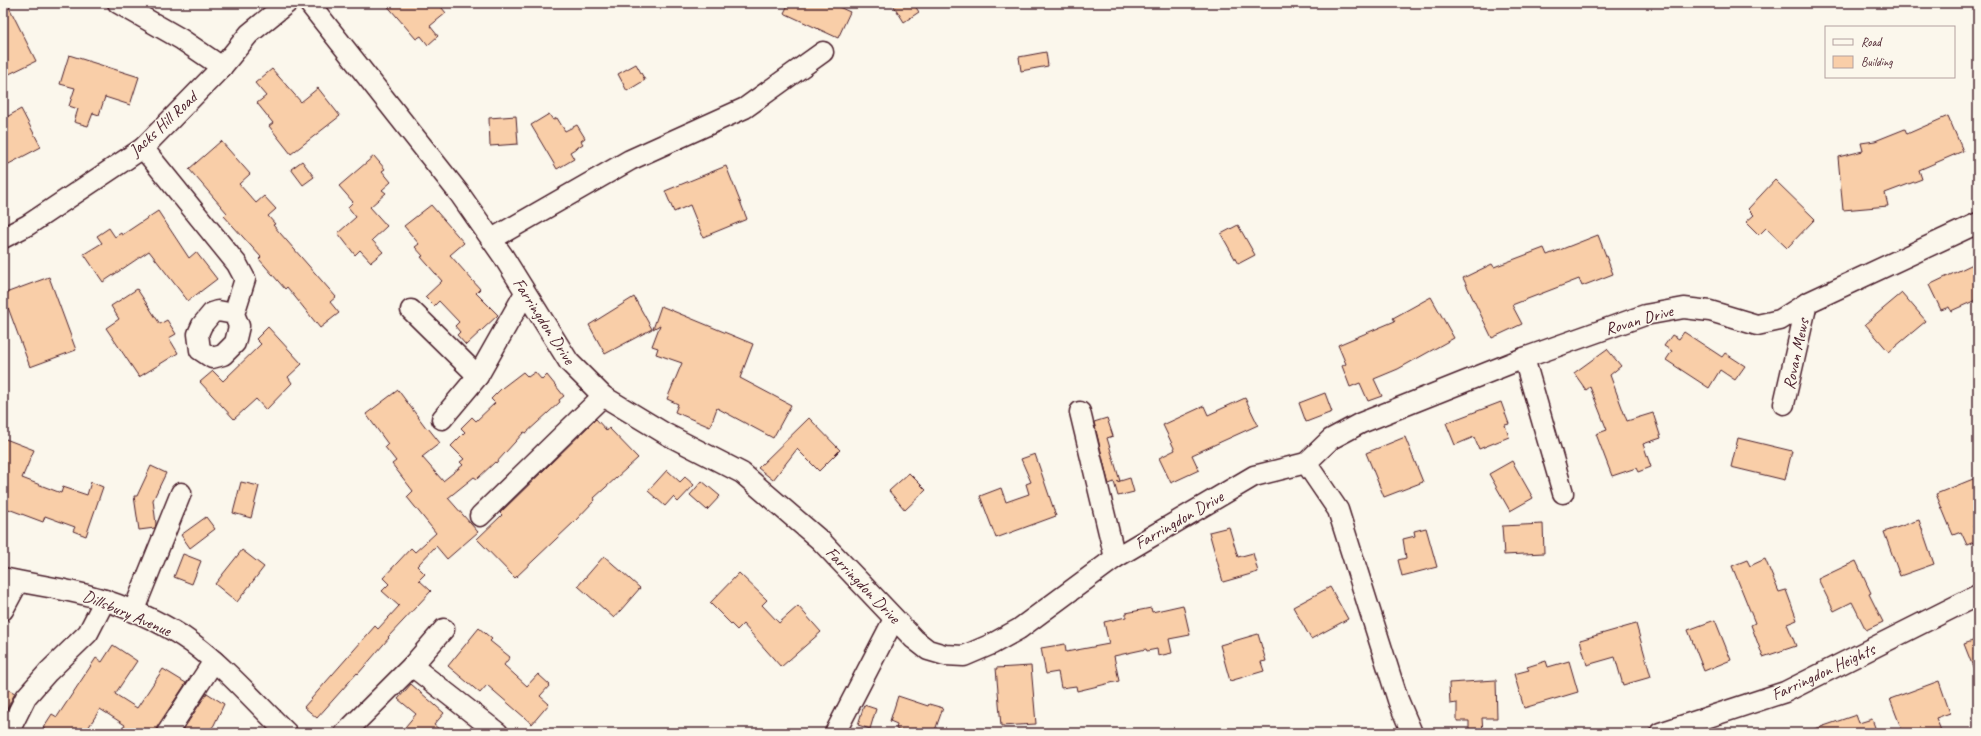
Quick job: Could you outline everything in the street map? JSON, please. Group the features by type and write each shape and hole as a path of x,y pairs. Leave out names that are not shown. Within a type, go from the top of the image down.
{"street":[{"path":"118,3 181,39 222,67"},
{"name":"Jacks Hill Road","path":"3,238 28,225 143,148 222,67 249,34 287,3"},
{"name":"Farringdon Drive","path":"309,3 459,193 492,239 568,362 603,396 666,434 742,473 821,542 894,619 928,650 945,655 964,656 992,644 1019,629 1115,558 1254,476 1306,463"},
{"path":"492,239 630,160 745,108 823,52"},
{"path":"143,148 237,264 245,279 234,314"},
{"name":"Rovan Drive","path":"1306,463 1331,439 1361,423 1524,358 1645,315 1684,308 1710,311 1757,325 1780,320 1807,303 1978,223"},
{"path":"442,419 478,376 524,293"},
{"name":"Rovan Mews","path":"1784,404 1807,303"},
{"path":"411,310 478,376"},
{"path":"1524,358 1563,493"},
{"path":"480,516 603,396"},
{"path":"1080,412 1115,558"},
{"path":"1306,463 1338,510 1398,700 1412,733"},
{"path":"133,612 181,493"},
{"path":"3,610 11,580"},
{"name":"Dillsbury Avenue","path":"11,580 70,590 105,600 154,621 191,642 214,661 287,733"},
{"name":"Farringdon Heights","path":"1660,733 1785,692 1978,595"},
{"path":"8,733 26,697 48,672 88,633 105,600"},
{"path":"835,733 894,619"},
{"path":"345,733 412,666 444,629"},
{"path":"166,733 214,661"},
{"path":"412,666 498,733"}],"building":[{"path":"3,3 7,3 36,61 3,77"},
{"path":"385,3 438,3 446,13 430,26 438,36 428,45 421,36 416,39"},
{"path":"789,3 840,3 839,7 850,12 838,38 784,13"},
{"path":"892,3 913,3 919,12 904,22"},
{"path":"1046,52 1048,66 1021,71 1019,57"},
{"path":"69,55 139,77 130,105 105,97 99,115 93,113 88,126 74,122 78,109 69,106 75,88 60,84"},
{"path":"636,64 645,80 627,91 618,74"},
{"path":"272,69 301,102 318,88 340,116 291,154 269,126 273,123 257,103 266,96 255,83"},
{"path":"21,109 41,147 3,167 3,119"},
{"path":"549,114 553,120 557,118 565,131 577,125 585,138 581,141 583,144 570,152 574,159 557,169 531,125"},
{"path":"516,116 518,144 490,146 489,118"},
{"path":"1948,116 1963,151 1919,170 1922,179 1885,193 1888,206 1843,210 1838,157 1863,151 1861,143 1875,141 1905,129 1907,134"},
{"path":"221,141 250,174 239,184 256,203 264,196 276,209 268,216 275,224 273,225 336,297 330,302 339,313 320,328 287,287 285,289 259,259 261,257 224,216 227,213 189,169"},
{"path":"374,156 385,169 382,171 391,182 382,190 386,193 370,207 387,226 372,240 383,252 371,262 360,250 355,255 338,233 356,217 348,207 353,202 339,186"},
{"path":"302,161 314,177 303,185 291,169"},
{"path":"726,166 747,219 703,237 690,205 674,212 665,191"},
{"path":"1775,180 1815,219 1787,248 1766,228 1759,235 1746,222 1754,215 1748,209"},
{"path":"431,205 464,243 450,255 480,289 476,293 498,315 466,345 457,335 460,332 455,326 459,322 439,301 434,306 425,297 442,281 421,257 423,256 415,247 419,244 404,226"},
{"path":"158,211 189,258 196,252 217,279 188,301 149,251 103,282 84,254 102,243 97,236 109,228 115,237 121,233 122,235"},
{"path":"1238,225 1255,255 1238,264 1221,234"},
{"path":"1598,235 1613,274 1582,286 1579,279 1512,305 1522,324 1492,338 1463,278 1492,264 1494,267 1544,248 1547,255"},
{"path":"1973,264 1978,273 1978,299 1951,311 1949,307 1941,310 1929,285"},
{"path":"49,277 76,350 30,367 3,294"},
{"path":"137,289 160,324 167,320 176,334 169,338 178,353 139,377 106,328 119,319 111,306"},
{"path":"1902,293 1926,321 1889,352 1865,324"},
{"path":"634,297 652,329 605,354 589,325"},
{"path":"1431,297 1454,338 1398,369 1374,379 1382,396 1368,401 1360,383 1350,387 1342,366 1346,364 1338,345 1395,321 1393,318"},
{"path":"661,306 753,344 740,378 791,405 773,438 717,408 710,427 675,412 678,404 667,399 682,363 656,354 658,348 652,346 660,325 653,329"},
{"path":"268,327 302,364 288,377 292,383 266,410 256,399 234,419 200,382 213,371 223,381 261,344 256,339"},
{"path":"1684,332 1722,357 1725,353 1745,366 1735,380 1720,370 1709,388 1666,360 1672,351 1664,346 1672,335 1679,339"},
{"path":"1607,349 1621,366 1610,375 1627,421 1653,413 1661,438 1643,444 1651,467 1638,472 1636,468 1612,476 1596,434 1607,430 1590,387 1586,390 1574,373"},
{"path":"523,372 528,377 535,372 542,380 547,375 564,396 559,400 560,402 526,433 524,432 496,463 495,462 477,479 474,477 448,498 478,532 447,559 436,546 417,566 425,574 419,580 431,591 388,637 389,638 358,674 357,673 317,718 304,707 375,626 378,629 399,606 382,591 389,584 383,578 411,548 415,552 436,533 407,497 413,491 392,464 396,461 385,447 388,444 366,414 398,390 427,429 428,428 440,443 422,457 443,481 463,465 460,462 464,459 451,446 465,432 461,428 472,417 476,421 495,403 491,399 502,388"},
{"path":"1325,393 1332,412 1306,422 1299,403"},
{"path":"1245,398 1258,425 1192,455 1199,470 1171,483 1159,458 1175,450 1163,425 1204,406 1208,415"},
{"path":"1501,402 1509,424 1505,425 1509,437 1479,449 1474,437 1455,445 1446,423"},
{"path":"809,418 840,450 819,471 797,449 773,480 758,468"},
{"path":"1107,418 1113,436 1107,438 1120,481 1117,482 1130,478 1134,492 1118,496 1114,482 1109,484 1108,481 1094,422"},
{"path":"596,419 607,431 609,428 638,458 594,498 595,500 575,521 515,578 477,539 502,515 500,513"},
{"path":"1405,437 1423,482 1384,497 1366,453"},
{"path":"3,438 34,450 22,478 61,493 63,487 87,495 91,482 103,487 86,536 73,531 75,527 45,516 43,522 3,507"},
{"path":"1738,438 1792,451 1785,480 1731,467"},
{"path":"1035,454 1056,516 996,538 980,496 1001,488 1006,502 1029,494 1026,484 1031,482 1021,459"},
{"path":"1512,461 1533,498 1510,511 1489,474"},
{"path":"151,466 166,473 153,500 156,524 155,528 139,530 134,496 137,496"},
{"path":"667,470 680,482 685,477 694,485 678,502 673,497 665,506 648,491"},
{"path":"909,473 926,490 905,510 889,491"},
{"path":"1978,477 1978,524 1973,526 1978,540 1967,545 1961,532 1953,535 1936,494"},
{"path":"702,481 720,496 707,510 690,495"},
{"path":"241,482 259,486 251,518 233,513"},
{"path":"206,517 215,529 190,548 181,535"},
{"path":"1919,520 1934,564 1900,576 1884,532"},
{"path":"1543,524 1544,553 1504,555 1502,526"},
{"path":"1229,527 1238,557 1253,553 1258,572 1223,582 1209,532"},
{"path":"1426,528 1437,567 1402,576 1398,560 1406,558 1403,539 1415,536 1414,531"},
{"path":"242,550 264,567 237,602 215,584"},
{"path":"183,554 201,561 192,584 174,577"},
{"path":"604,556 640,588 614,618 578,586"},
{"path":"1765,559 1779,592 1786,590 1797,620 1787,624 1796,646 1763,657 1751,625 1755,623 1732,566 1747,560 1750,566"},
{"path":"1856,561 1871,593 1869,594 1883,622 1866,630 1852,602 1834,611 1818,579"},
{"path":"739,573 767,600 762,605 779,623 798,606 821,632 781,667 743,624 737,630 710,603"},
{"path":"1330,587 1348,619 1311,639 1293,607"},
{"path":"1183,605 1190,635 1169,639 1172,653 1158,656 1157,649 1147,651 1146,649 1114,656 1119,681 1077,691 1076,686 1061,688 1058,672 1046,674 1041,648 1065,644 1066,652 1109,644 1104,622 1126,617 1126,613 1151,608 1152,612"},
{"path":"1715,620 1731,660 1704,671 1688,630"},
{"path":"1636,624 1651,677 1623,685 1615,657 1587,665 1580,640"},
{"path":"479,628 492,639 490,641 510,657 504,665 527,686 538,674 550,685 540,696 549,704 532,724 487,685 480,693 448,666"},
{"path":"1258,634 1266,661 1261,662 1264,671 1230,681 1220,645"},
{"path":"1978,639 1978,677 1977,677 1964,644"},
{"path":"113,645 137,661 115,694 137,708 163,669 186,683 157,727 156,733 120,733 125,725 100,709 85,733 51,733 43,728 52,714 57,717 96,658 102,662"},
{"path":"1546,661 1548,667 1569,661 1578,692 1524,708 1514,674 1529,670 1527,667"},
{"path":"1031,666 1036,724 1001,726 996,668"},
{"path":"1496,680 1497,718 1482,718 1483,733 1469,733 1469,721 1457,721 1457,703 1450,704 1449,683"},
{"path":"1939,681 1950,713 1936,718 1942,733 1903,733 1890,699"},
{"path":"411,684 444,713 434,725 444,733 400,733 416,714 398,699"},
{"path":"3,687 15,693 3,717"},
{"path":"207,693 224,704 214,725 208,733 181,733"},
{"path":"898,696 928,706 929,704 943,708 934,733 908,733 896,729 897,724 890,721"},
{"path":"864,705 876,709 870,729 858,725"},
{"path":"1856,715 1859,723 1872,719 1877,733 1809,733 1809,731"}]}
